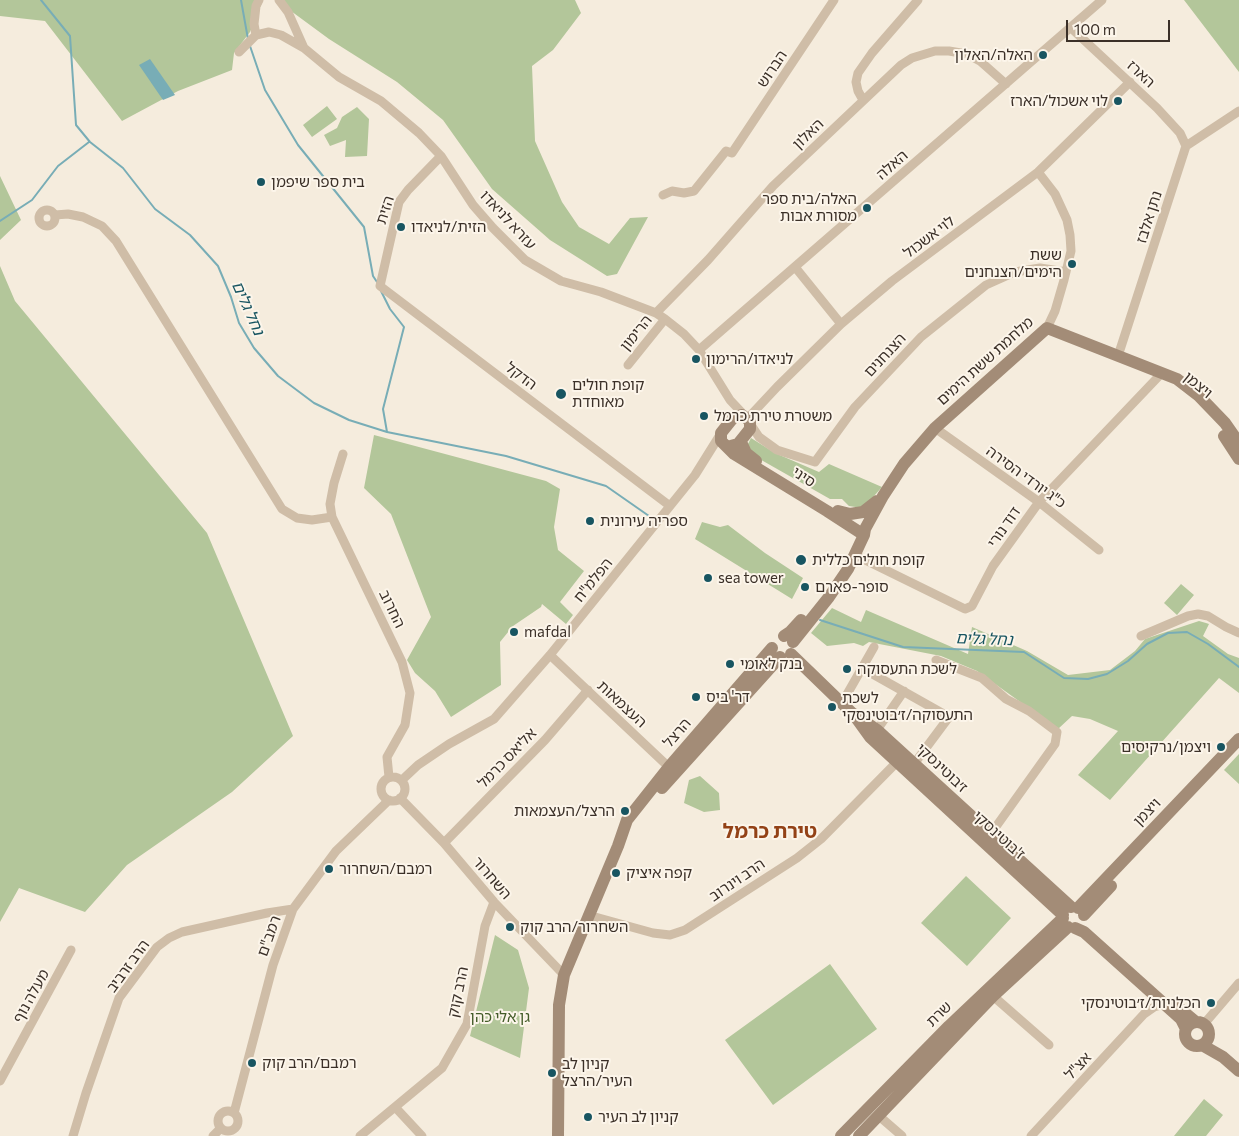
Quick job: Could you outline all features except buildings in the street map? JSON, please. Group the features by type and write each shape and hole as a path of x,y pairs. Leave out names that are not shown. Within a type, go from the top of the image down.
{"street":[{"path":"239,52 256,35 254,24 256,6 259,0"},
{"name":"עזרא לניאדו","path":"279,0 288,12 304,48"},
{"name":"הברוש","path":"663,195 672,191 694,192 726,152 732,153 834,0"},
{"path":"863,100 858,92 856,82 858,73 872,53 918,0"},
{"name":"האלה","path":"699,350 1102,0"},
{"name":"הארז","path":"1070,28 1158,108 1180,133 1186,146"},
{"name":"עזרא לניאדו","path":"256,35 269,32 281,35 304,48 339,77 381,101 419,133 441,156 473,205 525,260 561,281 601,292 656,312 665,319 684,334 699,350 744,419"},
{"name":"האלון","path":"656,312 708,260 773,186 901,65 912,58 935,51 967,54 980,61 1006,84"},
{"name":"לוי אשכול","path":"744,419 841,324 892,281 1038,172 1130,82"},
{"path":"1186,146 1239,111"},
{"name":"נתן אלבז","path":"1118,356 1186,146"},
{"name":"הזית","path":"380,286 399,202 441,156"},
{"name":"מלחמת ששת הימים","path":"784,647 795,628 825,591 841,567 882,496 904,464 934,428 1047,328 1055,311 1071,250 1067,220 1055,194 1038,172"},
{"path":"55,215 68,214 84,217 102,226 116,241 282,509 297,518 312,520 332,517"},
{"path":"795,267 841,324"},
{"name":"הצנחנים","path":"744,419 759,437 777,450 815,462 855,407 921,337 986,285 1014,272 1040,268 1066,272"},
{"name":"הדקל","path":"380,286 670,506"},
{"name":"הרימון","path":"628,365 665,319"},
{"name":"ויצמן","path":"1047,328 1159,371 1186,384 1215,412 1239,443"},
{"name":"ויצמן","path":"1118,356 1179,388 1210,417 1239,459"},
{"name":"דוד נורי","path":"855,555 964,609 972,606 993,566 1039,502 1159,376"},
{"path":"744,419 748,433 741,442 734,446 724,443 723,430 744,419"},
{"name":"כ\"ג יורדי הסירה","path":"934,428 1039,502 1098,550"},
{"name":"סיני","path":"741,442 746,453 752,458 838,511 862,532"},
{"name":"הפלמ\"ח","path":"402,780 449,744 494,719 550,655 704,462 724,443"},
{"name":"סיני","path":"724,443 734,454 862,532"},
{"name":"החרוב","path":"343,454 330,504 332,517 402,662 410,692 405,725 387,757 389,777"},
{"path":"838,511 850,514 863,512 882,496"},
{"name":"מלחמת ששת הימים","path":"784,647 834,591 855,555 862,532"},
{"path":"1141,636 1188,616 1198,614 1208,616 1226,628 1239,633"},
{"name":"ז׳בוטינסקי","path":"784,647 852,713 877,730 990,835 1073,917 1199,1031 1239,1063"},
{"name":"הרצל","path":"558,1136 559,1005 564,975 627,820 784,647"},
{"path":"842,703 874,647"},
{"name":"העצמאות","path":"550,655 672,770"},
{"path":"936,660 982,678 1006,699 1036,716 1057,732 1055,744 990,835"},
{"path":"862,668 949,717 914,764"},
{"name":"אליאס כרמל","path":"444,843 545,740 588,690"},
{"path":"877,730 904,691"},
{"name":"ז'בוטינסקי","path":"852,713 870,738 1073,917"},
{"name":"ויצמן","path":"1073,917 1239,739"},
{"name":"ויצמן","path":"1073,917 1239,747"},
{"name":"הרב וינרוב","path":"588,915 653,933 670,935 685,930 797,858 822,839 897,762"},
{"path":"389,777 396,777 402,780 405,792 400,798 389,800 383,795 381,789 384,781 389,777"},
{"name":"השחרור","path":"400,798 444,843 494,902 564,975"},
{"name":"רמב\"ם","path":"221,1128 237,1132 238,1121 234,1113 273,965 293,909 336,851 389,800"},
{"name":"הרב קוק","path":"360,1136 442,1068 467,1024 485,926 494,902"},
{"name":"הרב זרביב","path":"73,1136 119,998 157,947 169,938 182,932 293,909"},
{"name":"ז׳בוטינסקי","path":"1073,917 1084,932 1181,1019 1199,1031 1239,1071"},
{"name":"שרת","path":"859,1136 993,996 1073,917"},
{"name":"שרת","path":"841,1136 949,1026 1073,917"},
{"name":"מעלה נוף","path":"0,1081 71,950"},
{"name":"הרצל","path":"564,975 565,1136"},
{"path":"1199,1031 1239,983"},
{"path":"1144,1014 1151,998 1148,990"},
{"path":"993,996 1048,1045"},
{"name":"אצ\"ל","path":"1032,1136 1144,1014 1165,1004"},
{"path":"395,1107 422,1136"},
{"path":"213,1136 221,1128 218,1122 219,1115 228,1110 234,1113"},
{"path":"878,1116 902,1136"}],"green space":[{"path":"0,0 263,0 250,32 234,53 232,70 178,91 122,121 45,21 0,16"},
{"path":"276,0 575,0 581,13 553,50 532,66 535,141 562,202 579,227 609,244 630,218 648,217 617,274 607,276 550,240 492,189 443,120 397,82 329,39"},
{"path":"1184,0 1239,0 1239,72"},
{"path":"327,106 337,119 312,137 303,125"},
{"path":"357,107 369,119 367,156 345,157 346,140 330,146 324,135 337,128 342,117"},
{"path":"0,176 21,220 0,240"},
{"path":"0,266 15,301 207,533 293,736 232,792 127,865 85,912 19,888 0,922"},
{"path":"374,435 546,481 560,489 554,527 558,550 584,571 560,602 573,615 566,624 542,604 541,607 513,626 500,642 501,685 451,717 435,691 415,673 407,660 431,617 391,514 364,488"},
{"path":"751,438 775,453 819,472 829,464 882,487 862,508 849,506 842,499 830,499 756,457 747,446"},
{"path":"702,522 720,527 728,525 765,553 803,578 792,599 695,539"},
{"path":"1181,584 1194,595 1177,615 1164,603"},
{"path":"832,608 861,622 866,610 968,654 972,627 1027,651 1068,675 1110,670 1135,651 1145,639 1199,621 1209,624 1203,636 1228,654 1239,658 1239,693 1219,678 1110,800 1078,775 1118,731 1090,719 1072,716 1058,729 977,671 941,656 869,642 863,646 854,643 827,646 811,633"},
{"path":"1239,754 1239,784 1224,770"},
{"path":"700,776 719,793 720,810 704,812 684,803 689,780"},
{"path":"966,876 1011,918 967,966 921,923"},
{"name":"גן אלי כהן","path":"495,935 518,950 529,988 520,1058 470,1036"},
{"path":"830,964 877,1029 773,1105 725,1040"},
{"path":"1204,1099 1223,1115 1206,1136 1174,1136"}],"water":[{"path":"150,59 175,95 163,100 139,65"}],"waterway":[{"name":"נחל גלים","path":"41,0 70,36 76,125 90,142 123,168 155,209 190,235 218,266 239,323 254,348 278,376 314,403 349,420 387,432 506,456 606,486 649,516"},
{"path":"241,0 248,39"},
{"path":"250,46 265,90 298,145 364,227 373,276 377,282"},
{"path":"0,221 32,200 58,166 89,142"},
{"path":"381,291 390,309 404,327 383,409 387,432"},
{"name":"נחל גלים","path":"820,620 903,647 1024,652 1064,678 1088,679 1107,674 1128,661 1147,644 1168,633 1187,632 1208,644 1239,667"}],"place":[{"name":"האלה/האלון","path":"1043,55"},
{"name":"לוי אשכול/הארז","path":"1118,101"},
{"name":"בית ספר שיפמן","path":"261,182"},
{"name":"האלה/בית ספר מסורת אבות","path":"867,208"},
{"name":"הזית/לניאדו","path":"401,227"},
{"name":"ששת הימים/הצנחנים","path":"1072,264"},
{"name":"לניאדו/הרימון","path":"696,359"},
{"name":"קופת חולים מאוחדת","path":"561,394"},
{"name":"משטרת טירת כרמל","path":"704,416"},
{"name":"ספריה עירונית","path":"590,521"},
{"name":"קופת חולים כללית","path":"801,560"},
{"name":"sea tower","path":"708,578"},
{"name":"סופר-פארם","path":"805,587"},
{"name":"mafdal","path":"514,632"},
{"name":"בנק לאומי","path":"730,664"},
{"name":"לשכת התעסוקה","path":"847,669"},
{"name":"דר' ביס","path":"696,697"},
{"name":"לשכת התעסוקה/ז׳בוטינסקי","path":"832,707"},
{"name":"ויצמן/נרקיסים","path":"1221,747"},
{"name":"הרצל/העצמאות","path":"625,811"},
{"name":"רמבם/השחרור","path":"329,869"},
{"name":"קפה איציק","path":"616,873"},
{"name":"השחרור/הרב קוק","path":"510,927"},
{"name":"הכלניות/ז׳בוטינסקי","path":"1211,1003"},
{"name":"רמבם/הרב קוק","path":"252,1063"},
{"name":"קניון לב העיר/הרצל","path":"552,1073"},
{"name":"קניון לב העיר","path":"588,1117"}],"district":[{"name":"טירת כרמל","path":"770,831"}]}
